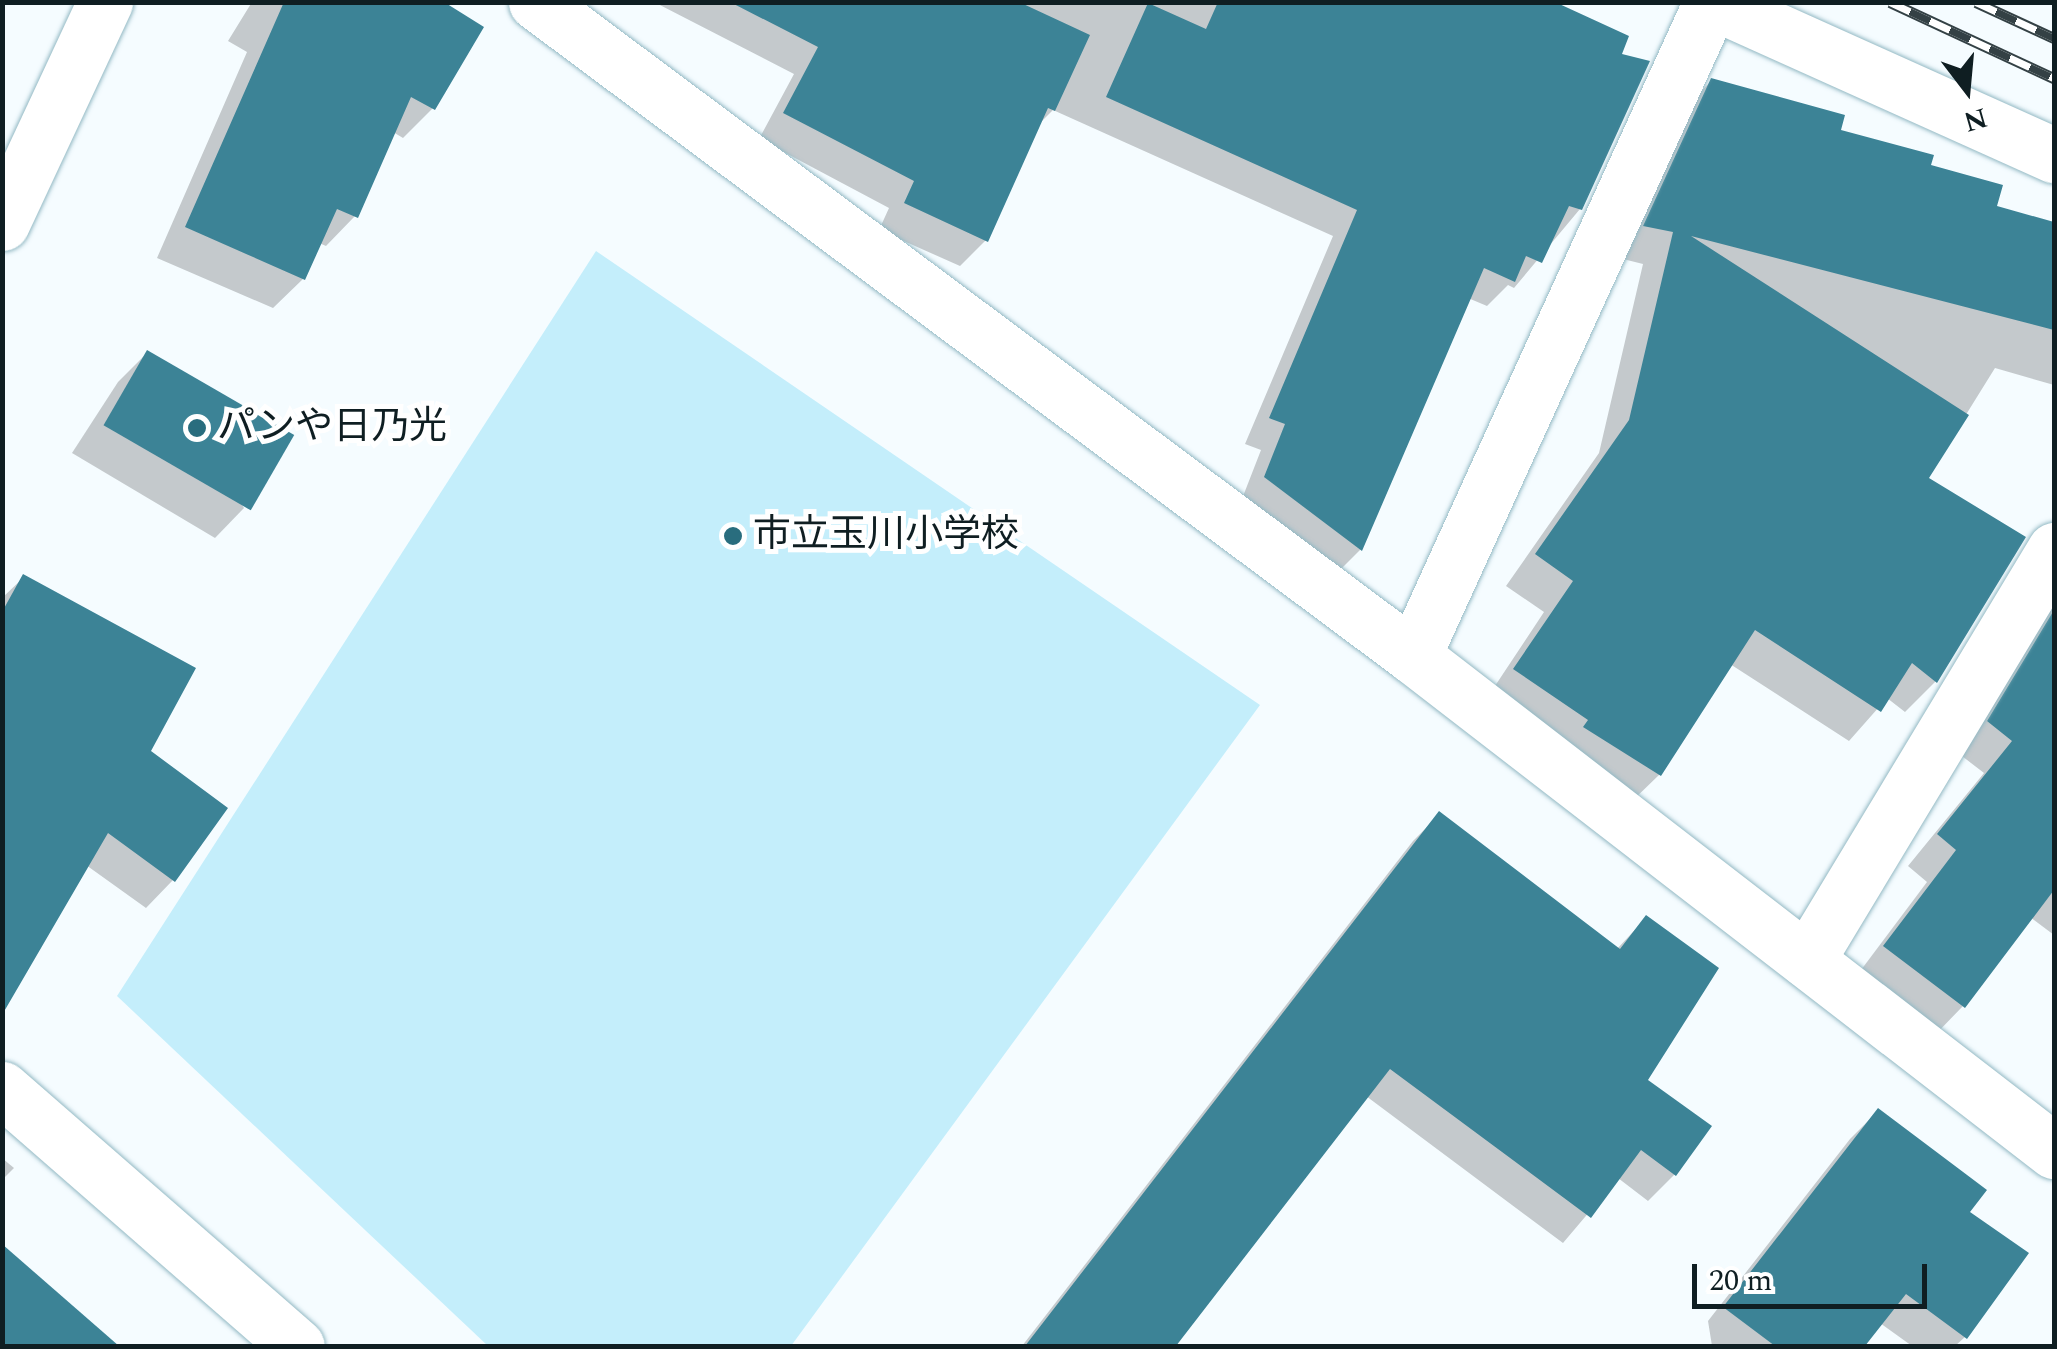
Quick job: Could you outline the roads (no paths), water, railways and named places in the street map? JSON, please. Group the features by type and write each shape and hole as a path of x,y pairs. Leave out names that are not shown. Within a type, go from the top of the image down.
{"street":[{"path":"2,223 105,2"},
{"path":"536,2 1413,656 2054,1152"},
{"path":"1413,656 1712,2 2054,155"},
{"path":"1807,960 2054,550"},
{"path":"2,1090 297,1346"}],"railway":[{"path":"1890,2 2054,78"},
{"path":"1976,2 2054,38"}],"place":[{"name":"パンや日乃光","path":"197,428"},
{"name":"市立玉川小学校","path":"733,536"}]}
